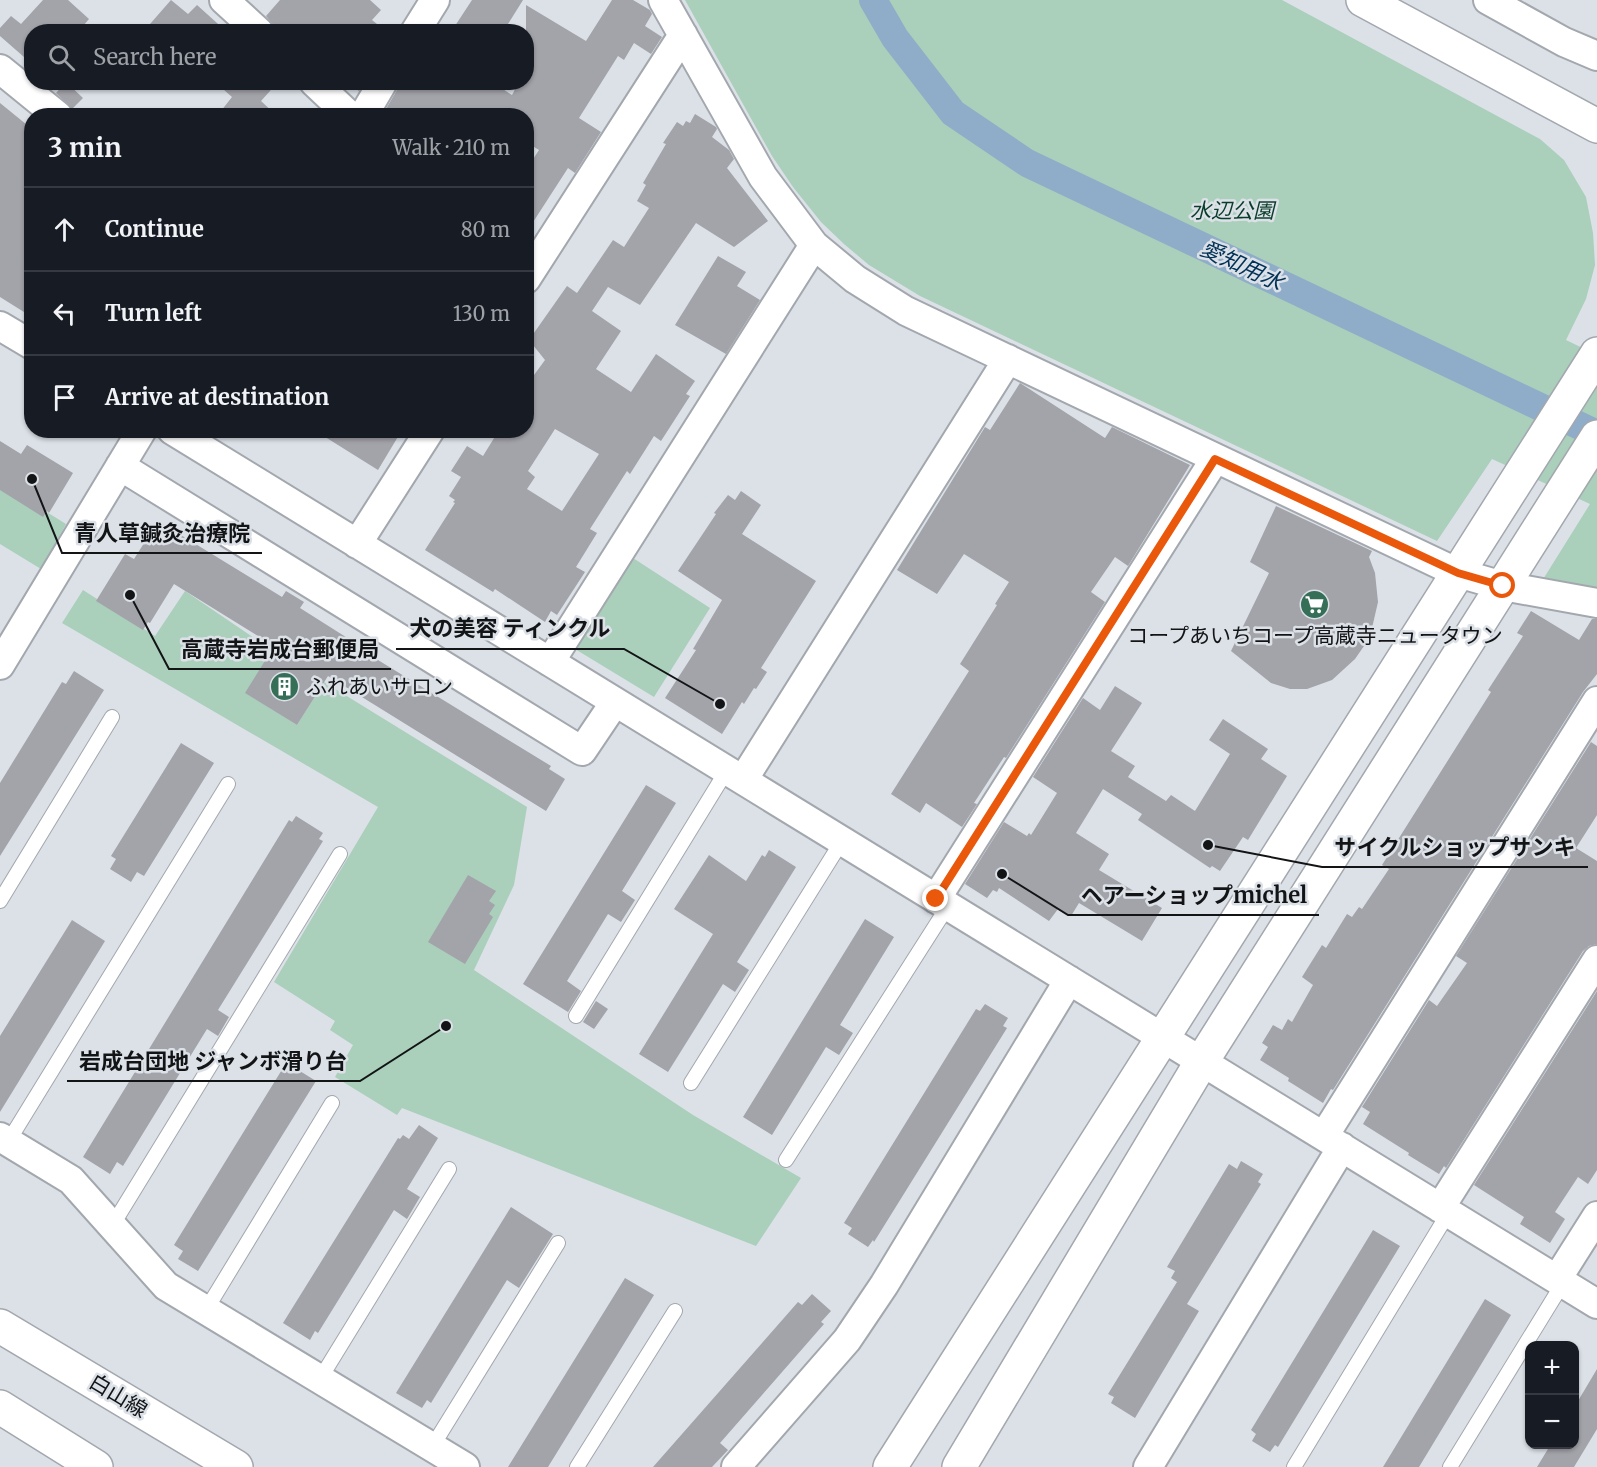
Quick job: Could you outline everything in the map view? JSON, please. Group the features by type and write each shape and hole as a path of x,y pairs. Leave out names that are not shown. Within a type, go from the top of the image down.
{"street":[{"path":"224,0 250,24"},
{"path":"420,24 435,0"},
{"path":"663,0 763,177 814,245 855,279 906,311 1458,573 1503,586 1597,603"},
{"path":"1363,0 1597,126"},
{"path":"1488,0 1564,42 1597,56"},
{"path":"534,266 682,34"},
{"path":"0,69 24,88"},
{"path":"26,90 48,108"},
{"path":"322,90 342,108"},
{"path":"368,108 379,90"},
{"path":"550,662 814,245"},
{"path":"0,326 24,340"},
{"path":"735,775 1008,359"},
{"path":"890,1467 1593,360"},
{"path":"959,1467 1202,1061 1597,437"},
{"path":"0,665 137,438"},
{"path":"185,438 1597,1304"},
{"path":"357,544 425,438"},
{"path":"942,902 1215,459"},
{"path":"120,466 582,751 615,702"},
{"path":"1148,1467 1333,1142 1597,701"},
{"path":"1444,1210 1597,960"},
{"path":"736,1467 847,1340 884,1285 1069,980"},
{"path":"4,1139 71,1179 166,1286 465,1467"},
{"path":"1560,1281 1597,1215"},
{"name":"白山線","path":"0,1326 236,1467"},
{"path":"0,1407 96,1467"}],"lane":[{"path":"0,901 112,717"},
{"path":"576,1016 735,775"},
{"path":"4,1139 228,784"},
{"path":"691,1083 842,841"},
{"path":"112,1226 340,854"},
{"path":"786,1160 942,902"},
{"path":"206,1310 332,1103"},
{"path":"320,1379 448,1169"},
{"path":"1293,1467 1444,1210"},
{"path":"432,1447 558,1243"},
{"path":"1450,1467 1560,1281"},
{"path":"576,1467 675,1311"}],"green space":[{"name":"水辺公園","path":"685,0 1282,0 1540,139 1564,160 1586,197 1593,233 1595,265 1586,299 1566,340 1597,355 1597,590 1542,581 1590,504 1492,459 1437,541 920,296 869,265 821,222 793,187 772,156"},
{"path":"0,483 66,524 41,569 0,544"},
{"path":"633,558 710,608 654,697 575,649"},
{"path":"83,590 155,636 185,591 272,650 246,693 297,725 324,682 527,807 514,885 474,970 693,1115 801,1178 756,1246 402,1108 397,1115 335,1077 353,1045 330,1030 335,1021 274,982 378,807 62,623"}],"building":[{"path":"43,0 68,0 89,19 85,24 24,24 24,57 0,36 0,28 11,16 21,24"},
{"path":"171,0 188,14 197,5 218,24 150,24"},
{"path":"280,0 370,0 381,10 372,20 377,24 272,24 266,16"},
{"path":"472,0 523,0 508,24 456,24"},
{"path":"612,0 633,0 650,10 652,14 645,26 662,37 651,54 634,43 624,60 618,56 579,118 601,132 575,173 568,168 534,221 534,158 539,150 534,147 534,108 387,108 397,90 504,90 512,95 515,90 534,90 534,24 526,24 526,5 586,41"},
{"path":"59,90 74,90 83,98 71,108 56,93"},
{"path":"224,90 271,90 261,101 268,108 223,108 232,97"},
{"path":"0,103 24,122 24,312 0,297"},
{"path":"695,114 716,127 712,137 729,150 734,159 727,168 768,221 734,247 696,223 640,305 608,287 592,311 621,331 596,369 631,392 656,354 695,381 686,394 690,396 661,441 654,436 630,474 627,471 590,529 597,533 576,567 585,572 557,615 551,611 545,622 495,589 493,592 425,550 455,503 453,502 455,500 449,496 461,477 451,471 467,446 483,456 494,438 534,438 534,375 545,360 534,346 534,333 567,286 577,293 613,240 624,247 649,208 637,201 646,185 643,183 666,144 663,143 677,122 683,126 686,121 690,123","holes":["555,429 599,454 562,511 527,489 535,477 528,471"]},
{"path":"718,256 746,272 737,286 760,300 726,354 675,325"},
{"path":"1020,383 1105,438 1112,427 1190,465 1128,566 1115,557 1091,592 1105,602 1006,758 1004,757 974,803 977,804 962,827 926,803 920,813 891,794 969,671 960,664 1009,582 964,554 937,594 897,570 985,427 990,430"},
{"path":"327,438 397,438 378,470"},
{"path":"0,441 21,454 27,445 73,473 49,513 47,511 43,517 0,490"},
{"path":"741,491 761,505 742,534 816,581 761,668 767,672 744,704 742,702 722,734 665,698 696,650 693,649 722,600 678,571 716,514 714,513 728,495 735,500"},
{"path":"1276,506 1372,551 1369,557 1375,573 1378,602 1372,628 1364,646 1355,659 1332,680 1307,689 1290,689 1271,683 1231,651 1269,573 1250,562"},
{"path":"158,521 282,597 286,591 304,602 300,608 349,639 347,641 551,766 549,769 565,779 546,811 328,676 297,725 245,693 274,646 174,584 150,623 148,622 143,630 96,601 125,554 134,559"},
{"path":"1531,611 1579,640 1592,619 1597,619 1597,674 1583,692 1323,1103 1260,1060 1268,1047 1262,1043 1273,1025 1282,1030 1288,1019 1292,1022 1313,985 1302,977 1322,945 1326,948 1347,914 1352,917 1359,907 1362,909 1389,869 1382,865 1491,692 1488,690 1523,636 1517,633"},
{"path":"74,671 104,690 0,856 0,783 62,682 66,684"},
{"path":"1115,686 1142,703 1111,751 1135,766 1128,777 1166,801 1171,795 1195,811 1230,754 1209,740 1223,719 1268,749 1261,759 1287,776 1248,840 1243,837 1220,871 1212,866 1210,868 1138,820 1142,814 1103,789 1076,833 1109,854 1099,870 1162,908 1142,941 1079,903 1071,916 1058,909 1049,921 999,888 997,892 993,890 987,898 965,884 1004,822 1027,836 1029,833 1031,835 1057,793 1033,777 1083,698 1100,710"},
{"path":"1591,742 1597,746 1597,815 1576,848 1597,861 1597,944 1583,951 1446,1168 1444,1166 1439,1174 1363,1124 1370,1112 1362,1107 1429,1000 1437,1006 1467,963 1456,956"},
{"path":"181,743 214,763 144,876 137,872 131,882 110,869 116,859 111,856"},
{"path":"646,785 676,803 622,891 635,900 621,922 608,914 567,981 581,991 568,1012 523,984"},
{"path":"296,816 323,833 319,839 323,841 218,1010 229,1017 218,1036 207,1029 123,1166 117,1162 110,1174 83,1157 289,820 292,822"},
{"path":"769,850 796,867 737,962 749,970 735,992 723,984 668,1072 639,1054 713,934 674,909 709,855 746,881 762,855 765,857"},
{"path":"468,875 496,891 489,901 495,905 489,914 493,917 465,964 428,942"},
{"path":"865,919 894,937 840,1025 853,1033 839,1055 826,1047 772,1135 743,1117"},
{"path":"72,920 105,941 0,1112 0,1036"},
{"path":"1597,991 1597,1170 1588,1184 1578,1177 1555,1212 1565,1219 1550,1243 1520,1224 1524,1217 1474,1185"},
{"path":"596,1001 608,1009 594,1029 583,1022"},
{"path":"985,1004 1008,1018 1003,1026 1007,1028 874,1242 873,1240 868,1247 848,1234 852,1228 844,1223 976,1009 980,1011"},
{"path":"283,1068 291,1073 295,1068 316,1081 198,1271 178,1259 183,1251 174,1245"},
{"path":"419,1125 438,1138 407,1189 420,1197 407,1219 394,1210 318,1333 315,1331 310,1340 283,1323 398,1138 400,1139 403,1135 409,1139"},
{"path":"1241,1161 1263,1174 1258,1182 1261,1184 1187,1304 1199,1311 1135,1418 1111,1403 1114,1397 1108,1394 1177,1282 1171,1278 1175,1271 1167,1267 1229,1164 1237,1169"},
{"path":"511,1207 553,1234 519,1288 507,1280 431,1403 427,1400 422,1408 396,1393"},
{"path":"1373,1230 1400,1246 1278,1447 1275,1445 1270,1452 1252,1441 1256,1434 1251,1430"},
{"path":"625,1278 654,1295 548,1467 508,1467"},
{"path":"812,1294 831,1311 821,1322 824,1324 720,1443 728,1450 712,1467 653,1467 798,1302 802,1305"},
{"path":"1485,1299 1511,1315 1419,1467 1383,1467"},
{"path":"1597,1369 1597,1429 1574,1467 1537,1467 1548,1449 1579,1449 1579,1399"}],"waterway":[{"name":"愛知用水","path":"873,0 895,38 953,113 1027,163 1597,434"}],"place":[{"name":"青人草鍼灸治療院","path":"32,479"},
{"name":"高蔵寺岩成台郵便局","path":"130,595"},
{"name":"コープあいちコープ高蔵寺ニュータウン","path":"1315,605"},
{"name":"ふれあいサロン","path":"285,687"},
{"name":"犬の美容 ティンクル","path":"720,704"},
{"name":"サイクルショップサンキ","path":"1208,845"},
{"name":"ヘアーショップmichel","path":"1002,874"},
{"name":"岩成台団地 ジャンボ滑り台","path":"446,1026"}],"route":[{"path":"936,899 1215,459 1458,573 1503,586"}]}
